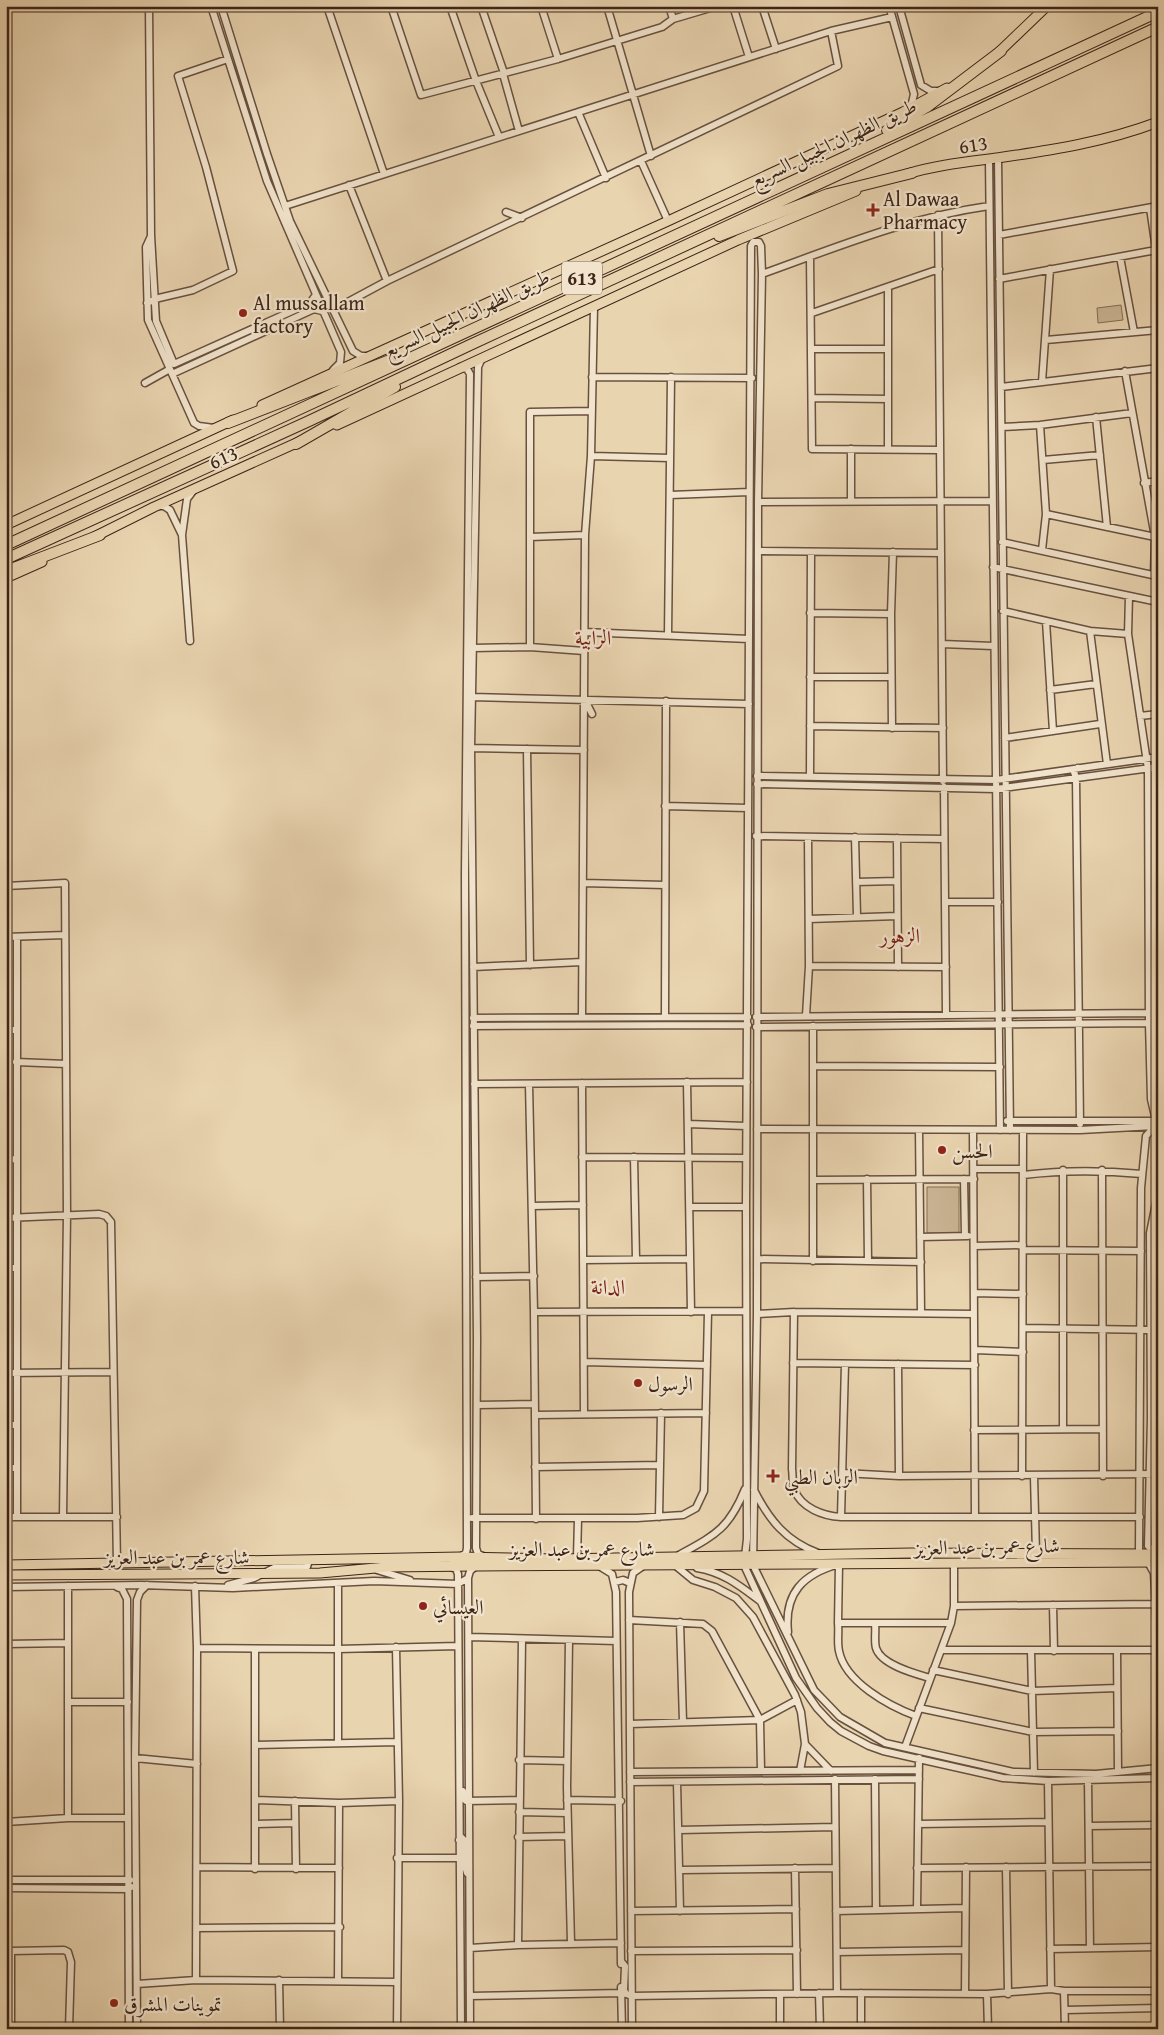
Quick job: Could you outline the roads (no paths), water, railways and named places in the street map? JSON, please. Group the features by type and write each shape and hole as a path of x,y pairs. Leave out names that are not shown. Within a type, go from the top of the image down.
{"highway":[{"name":"طريق الظهران الجبيل السريع","path":"6,544 1158,12"},
{"name":"طريق الظهران الجبيل السريع","path":"6,559 309,421 648,262 1158,27"},
{"path":"828,163 927,107 1001,51"},
{"path":"648,262 828,194 912,173"},
{"path":"228,423 502,314"},
{"path":"296,444 470,345"},
{"path":"6,571 100,535"}],"main road":[{"path":"6,525 228,423 326,375 374,356 903,112 947,88 1001,51 1047,6"},
{"name":"613","path":"6,578 100,535 154,507 296,444 459,367 785,219 864,188 912,173 1087,144 1122,136 1158,122"},
{"name":"شارع عمر بن عبد العزيز","path":"6,1575 320,1573 450,1566 686,1566 821,1554 1139,1554 1157,1556"},
{"name":"شارع عمر بن عبد العزيز","path":"6,1565 679,1555 839,1564 954,1564 1148,1562 1157,1556"}],"street":[{"path":"149,6 151,235 154,299 156,321 171,369"},
{"path":"211,6 267,182 341,352 341,358 336,368 326,375"},
{"path":"221,6 285,206 353,351 361,356 374,356"},
{"path":"328,6 384,174"},
{"path":"391,6 421,95 504,74 619,41 662,27 673,19 717,6"},
{"path":"450,6 476,81 499,138"},
{"path":"481,6 504,74 519,131"},
{"path":"541,6 558,59"},
{"path":"608,6 651,156"},
{"path":"669,6 673,19"},
{"path":"733,6 749,57"},
{"path":"762,6 777,47"},
{"path":"889,6 914,94 912,103 903,112"},
{"path":"899,6 921,85 926,90 935,92 947,88"},
{"path":"285,206 777,47 831,31 892,17"},
{"path":"333,310 387,282 838,66 831,31"},
{"path":"147,303 154,299 193,290 233,271 206,167 178,76 228,60"},
{"path":"578,112 606,178"},
{"path":"998,158 1010,1130"},
{"path":"988,159 1000,1130"},
{"path":"641,161 668,221"},
{"path":"349,185 387,282"},
{"path":"762,274 873,233 938,216 989,206"},
{"path":"999,235 1158,206"},
{"path":"1150,208 1158,262"},
{"path":"506,212 522,218"},
{"path":"938,216 946,1015"},
{"path":"151,235 146,247 148,320 194,422 199,426 214,428"},
{"path":"821,1554 800,1546 779,1530 750,1486 746,1311 746,1082 748,1025 749,492 752,378 751,246 755,241 761,246 762,274 758,502 756,836 757,1314 750,1486 749,1560 761,1602 796,1678 817,1708 830,1722 841,1731 869,1746 1003,1778 1048,1781 1158,1778"},
{"path":"999,279 1156,250"},
{"path":"810,257 812,449 940,450"},
{"path":"1120,257 1134,332"},
{"path":"812,313 939,268"},
{"path":"1042,382 1050,269"},
{"path":"888,286 888,449"},
{"path":"145,383 310,302 315,296"},
{"path":"582,1018 585,535 591,456 594,306"},
{"path":"171,369 271,329 314,309 322,312"},
{"path":"271,329 277,318"},
{"path":"1046,340 1158,330"},
{"path":"812,349 888,349"},
{"path":"484,1557 478,1554 476,1548 477,1405 471,748 478,367 485,356"},
{"path":"459,367 467,369 470,374 465,844 467,1548 466,1553 460,1557"},
{"path":"1001,387 1158,368"},
{"path":"1002,542 1156,575 1155,537 1125,371"},
{"path":"592,377 752,378"},
{"path":"668,635 671,377"},
{"path":"812,398 888,399"},
{"path":"530,647 530,412 591,411"},
{"path":"1002,426 1040,425 1132,413"},
{"path":"1096,418 1107,527"},
{"path":"1040,425 1046,514 1042,550"},
{"path":"851,449 851,501"},
{"path":"1043,460 1100,455"},
{"path":"591,456 670,458"},
{"path":"1144,484 1158,481"},
{"path":"190,641 182,535 187,500 196,488"},
{"path":"670,495 749,492"},
{"path":"758,502 992,501"},
{"path":"154,507 164,506 170,510 182,535"},
{"path":"1046,514 1155,537"},
{"path":"530,537 585,535"},
{"path":"758,551 941,553"},
{"path":"810,777 811,552"},
{"path":"892,728 890,677 893,552"},
{"path":"993,567 1158,602"},
{"path":"1129,596 1128,634 1148,768 1149,1023 1151,1099 1157,1124"},
{"path":"1003,611 1090,631 1128,634"},
{"path":"810,613 891,614"},
{"path":"1046,621 1052,731"},
{"path":"1090,631 1100,724 1107,764"},
{"path":"584,632 749,639"},
{"path":"942,644 993,646"},
{"path":"473,648 530,647 584,651"},
{"path":"810,677 890,677"},
{"path":"1050,690 1096,684"},
{"path":"472,697 749,704"},
{"path":"584,699 592,714"},
{"path":"665,1017 666,701"},
{"path":"1140,716 1158,714"},
{"path":"1005,738 1100,724"},
{"path":"810,726 943,728"},
{"path":"471,748 584,750"},
{"path":"527,749 530,965"},
{"path":"757,784 944,784 996,780 1005,777 1157,757 1158,1104"},
{"path":"757,776 944,784 996,789 1158,767"},
{"path":"1078,768 1074,772 1076,778 1080,1014 1080,1130"},
{"path":"665,806 748,808"},
{"path":"756,836 944,838"},
{"path":"806,1016 809,966 808,836"},
{"path":"855,837 857,916"},
{"path":"897,838 898,967"},
{"path":"856,882 897,882"},
{"path":"6,886 65,883 67,1215 63,1517"},
{"path":"583,884 665,885"},
{"path":"945,902 998,902"},
{"path":"809,918 897,916"},
{"path":"6,937 66,935"},
{"path":"16,937 17,1517"},
{"path":"473,967 582,962"},
{"path":"809,966 946,967"},
{"path":"756,1017 1149,1013"},
{"path":"466,1025 473,1023 582,1018 748,1017"},
{"path":"473,1023 748,1025"},
{"path":"756,1027 1149,1023"},
{"path":"813,1026 813,1261"},
{"path":"6,1030 16,1030"},
{"path":"16,1062 66,1064"},
{"path":"813,1066 1000,1065 1009,1068"},
{"path":"688,1082 691,1312"},
{"path":"474,1084 746,1082"},
{"path":"582,1083 584,1414"},
{"path":"529,1084 534,1276 536,1519"},
{"path":"1000,1121 1157,1124"},
{"path":"688,1124 746,1126"},
{"path":"757,1129 1080,1130 1157,1124"},
{"path":"749,1560 814,1690 840,1717 871,1736 905,1747 980,1766 1034,1773 1118,1772 1158,1768 1158,1650 1154,1573 1148,1562 1139,1554 1142,1174 1146,1136 1157,1124"},
{"path":"919,1130 921,1313"},
{"path":"973,1130 975,1517"},
{"path":"1022,1476 1023,1130"},
{"path":"582,1157 746,1157 753,1161 757,1158"},
{"path":"634,1157 636,1259"},
{"path":"6,1160 16,1159"},
{"path":"974,1169 1023,1172 1102,1170 1142,1174"},
{"path":"1063,1170 1063,1429"},
{"path":"1102,1170 1101,1429 1103,1476"},
{"path":"746,1176 751,1174 756,1180"},
{"path":"867,1179 868,1261"},
{"path":"964,1179 965,1236"},
{"path":"814,1180 974,1179"},
{"path":"1157,1556 1148,1546 1150,1518 1150,1233 1158,1193"},
{"path":"532,1206 583,1205"},
{"path":"690,1207 746,1207"},
{"path":"6,1218 99,1214 106,1216 111,1222 112,1372 117,1517 115,1548 117,1564"},
{"path":"920,1237 974,1236"},
{"path":"974,1246 1141,1251"},
{"path":"583,1260 690,1259"},
{"path":"757,1259 921,1262"},
{"path":"6,1268 16,1268"},
{"path":"476,1277 534,1276"},
{"path":"1150,1290 1158,1290"},
{"path":"974,1294 1023,1294"},
{"path":"534,1312 746,1311"},
{"path":"467,1485 472,1517 476,1519 659,1517 683,1515 696,1508 704,1491 708,1312"},
{"path":"757,1314 794,1312 974,1314"},
{"path":"794,1312 792,1469 794,1490 815,1511 829,1516 841,1517 1140,1517"},
{"path":"1022,1328 1158,1330"},
{"path":"974,1350 1022,1352"},
{"path":"584,1362 707,1365"},
{"path":"793,1363 975,1365"},
{"path":"841,1517 844,1473 845,1364"},
{"path":"898,1364 899,1476"},
{"path":"6,1373 112,1372"},
{"path":"477,1405 535,1404"},
{"path":"535,1415 706,1413"},
{"path":"659,1517 661,1414"},
{"path":"6,1425 17,1425"},
{"path":"974,1430 1101,1429"},
{"path":"535,1467 660,1465"},
{"path":"6,1468 17,1468"},
{"path":"844,1473 899,1476 1140,1476 1158,1474"},
{"path":"1034,1476 1036,1554"},
{"path":"679,1555 715,1535 725,1526 750,1486"},
{"path":"6,1517 117,1517"},
{"path":"1150,1518 1158,1517"},
{"path":"578,1519 578,1558"},
{"path":"217,1587 238,1583 274,1568 307,1567 309,1560"},
{"path":"790,1641 787,1622 789,1607 795,1591 807,1578 821,1569 839,1564 839,1651 850,1672 861,1686 901,1711 916,1716"},
{"path":"905,1747 950,1623 954,1606 954,1564"},
{"path":"450,1566 457,1571 458,1584 461,2029"},
{"path":"470,2029 468,1578 470,1571 478,1566"},
{"path":"599,1566 612,1574 615,1582 621,1801 622,2029"},
{"path":"632,2029 629,1620 630,1583 633,1573 643,1566"},
{"path":"676,1566 693,1580 715,1587 736,1598 753,1617 797,1700 801,1712 804,1744 800,1771"},
{"path":"686,1566 720,1574 734,1581 761,1602"},
{"path":"374,1569 418,1583"},
{"path":"6,1587 147,1585 217,1587 338,1583 458,1584 468,1578"},
{"path":"615,1582 623,1580 630,1583"},
{"path":"338,1583 338,1743"},
{"path":"137,2029 135,1758 137,1600 140,1592 147,1585"},
{"path":"68,1586 68,1818"},
{"path":"111,1586 122,1589 128,1600 129,2029"},
{"path":"195,1586 197,1648 196,1980"},
{"path":"128,1600 133,1597 137,1600"},
{"path":"954,1606 1156,1604"},
{"path":"1053,1605 1054,1651"},
{"path":"629,1620 703,1624 712,1631 760,1720 761,1771"},
{"path":"680,1622 683,1722"},
{"path":"838,1623 950,1623"},
{"path":"875,1624 876,1648 880,1654 895,1666 930,1678"},
{"path":"468,1637 616,1641"},
{"path":"518,1945 522,1639"},
{"path":"569,1640 567,1813 571,1943"},
{"path":"6,1644 68,1643"},
{"path":"197,1648 338,1649 458,1646"},
{"path":"396,1647 399,1801 397,2029"},
{"path":"254,1649 256,1869"},
{"path":"941,1650 1158,1650"},
{"path":"1117,1650 1118,1772"},
{"path":"1032,1651 1034,1773"},
{"path":"933,1670 1032,1691 1117,1688"},
{"path":"630,1724 760,1720 797,1700"},
{"path":"68,1702 128,1702"},
{"path":"919,1708 1033,1732 1118,1731"},
{"path":"255,1745 398,1742"},
{"path":"804,1744 831,1771"},
{"path":"459,1755 463,1777 464,1800 519,1800"},
{"path":"135,1758 197,1764"},
{"path":"917,1910 919,1758"},
{"path":"519,1760 567,1761"},
{"path":"630,1772 919,1770"},
{"path":"875,1779 876,1910"},
{"path":"630,1782 919,1779"},
{"path":"835,1780 837,1993"},
{"path":"1088,1780 1090,1948"},
{"path":"1048,1781 1051,1989"},
{"path":"677,1782 681,1870 680,1912"},
{"path":"256,1800 339,1803 399,1801"},
{"path":"567,1800 621,1801"},
{"path":"295,1802 296,1869"},
{"path":"338,1980 340,1927 339,1803"},
{"path":"519,1812 567,1813"},
{"path":"6,1822 68,1818 128,1818"},
{"path":"918,1824 1048,1822"},
{"path":"256,1824 295,1823"},
{"path":"1089,1826 1158,1825"},
{"path":"679,1830 835,1827"},
{"path":"518,1836 568,1836"},
{"path":"460,1840 461,1837 464,1840 464,1863 469,1881"},
{"path":"398,1858 460,1858"},
{"path":"918,1868 1158,1866"},
{"path":"197,1867 256,1869 339,1868"},
{"path":"965,1994 966,1867"},
{"path":"1006,1867 1008,1994"},
{"path":"796,1868 797,1994"},
{"path":"681,1870 836,1868"},
{"path":"6,1880 128,1879 136,1883"},
{"path":"6,1888 128,1889 136,1883"},
{"path":"836,1911 965,1908"},
{"path":"631,1911 796,1910"},
{"path":"196,1928 340,1927"},
{"path":"470,1948 571,1943 621,1943"},
{"path":"1050,1948 1158,1947"},
{"path":"11,2029 11,1951 64,1950 68,1952 71,1962 69,2029"},
{"path":"631,1951 797,1950"},
{"path":"837,1952 965,1950"},
{"path":"621,1960 625,1966 624,1990 626,1994 632,1996 819,1993 1008,1994 1051,1989 1064,1991 1158,1991"},
{"path":"136,1984 196,1980 397,1982"},
{"path":"279,1980 280,2029"},
{"path":"1064,1991 1065,2029"},
{"path":"470,1996 622,1992"},
{"path":"819,1993 820,2029"},
{"path":"861,1993 861,2029"},
{"path":"780,1994 780,2029"},
{"path":"987,1994 988,2029"},
{"path":"1065,2010 1158,2008"}],"place":[{"name":"Al Dawaa Pharmacy","path":"873,210"},
{"name":"Al mussallam factory","path":"243,313"},
{"name":"الحسن","path":"942,1150"},
{"name":"الرسول","path":"638,1383"},
{"name":"الربان الطبي","path":"773,1476"},
{"name":"العيسائي","path":"423,1606"},
{"name":"تموينات المشرق","path":"114,2003"}],"district":[{"name":"الرابية","path":"593,637"},
{"name":"الزهور","path":"900,935"},
{"name":"الدانة","path":"608,1286"}]}
